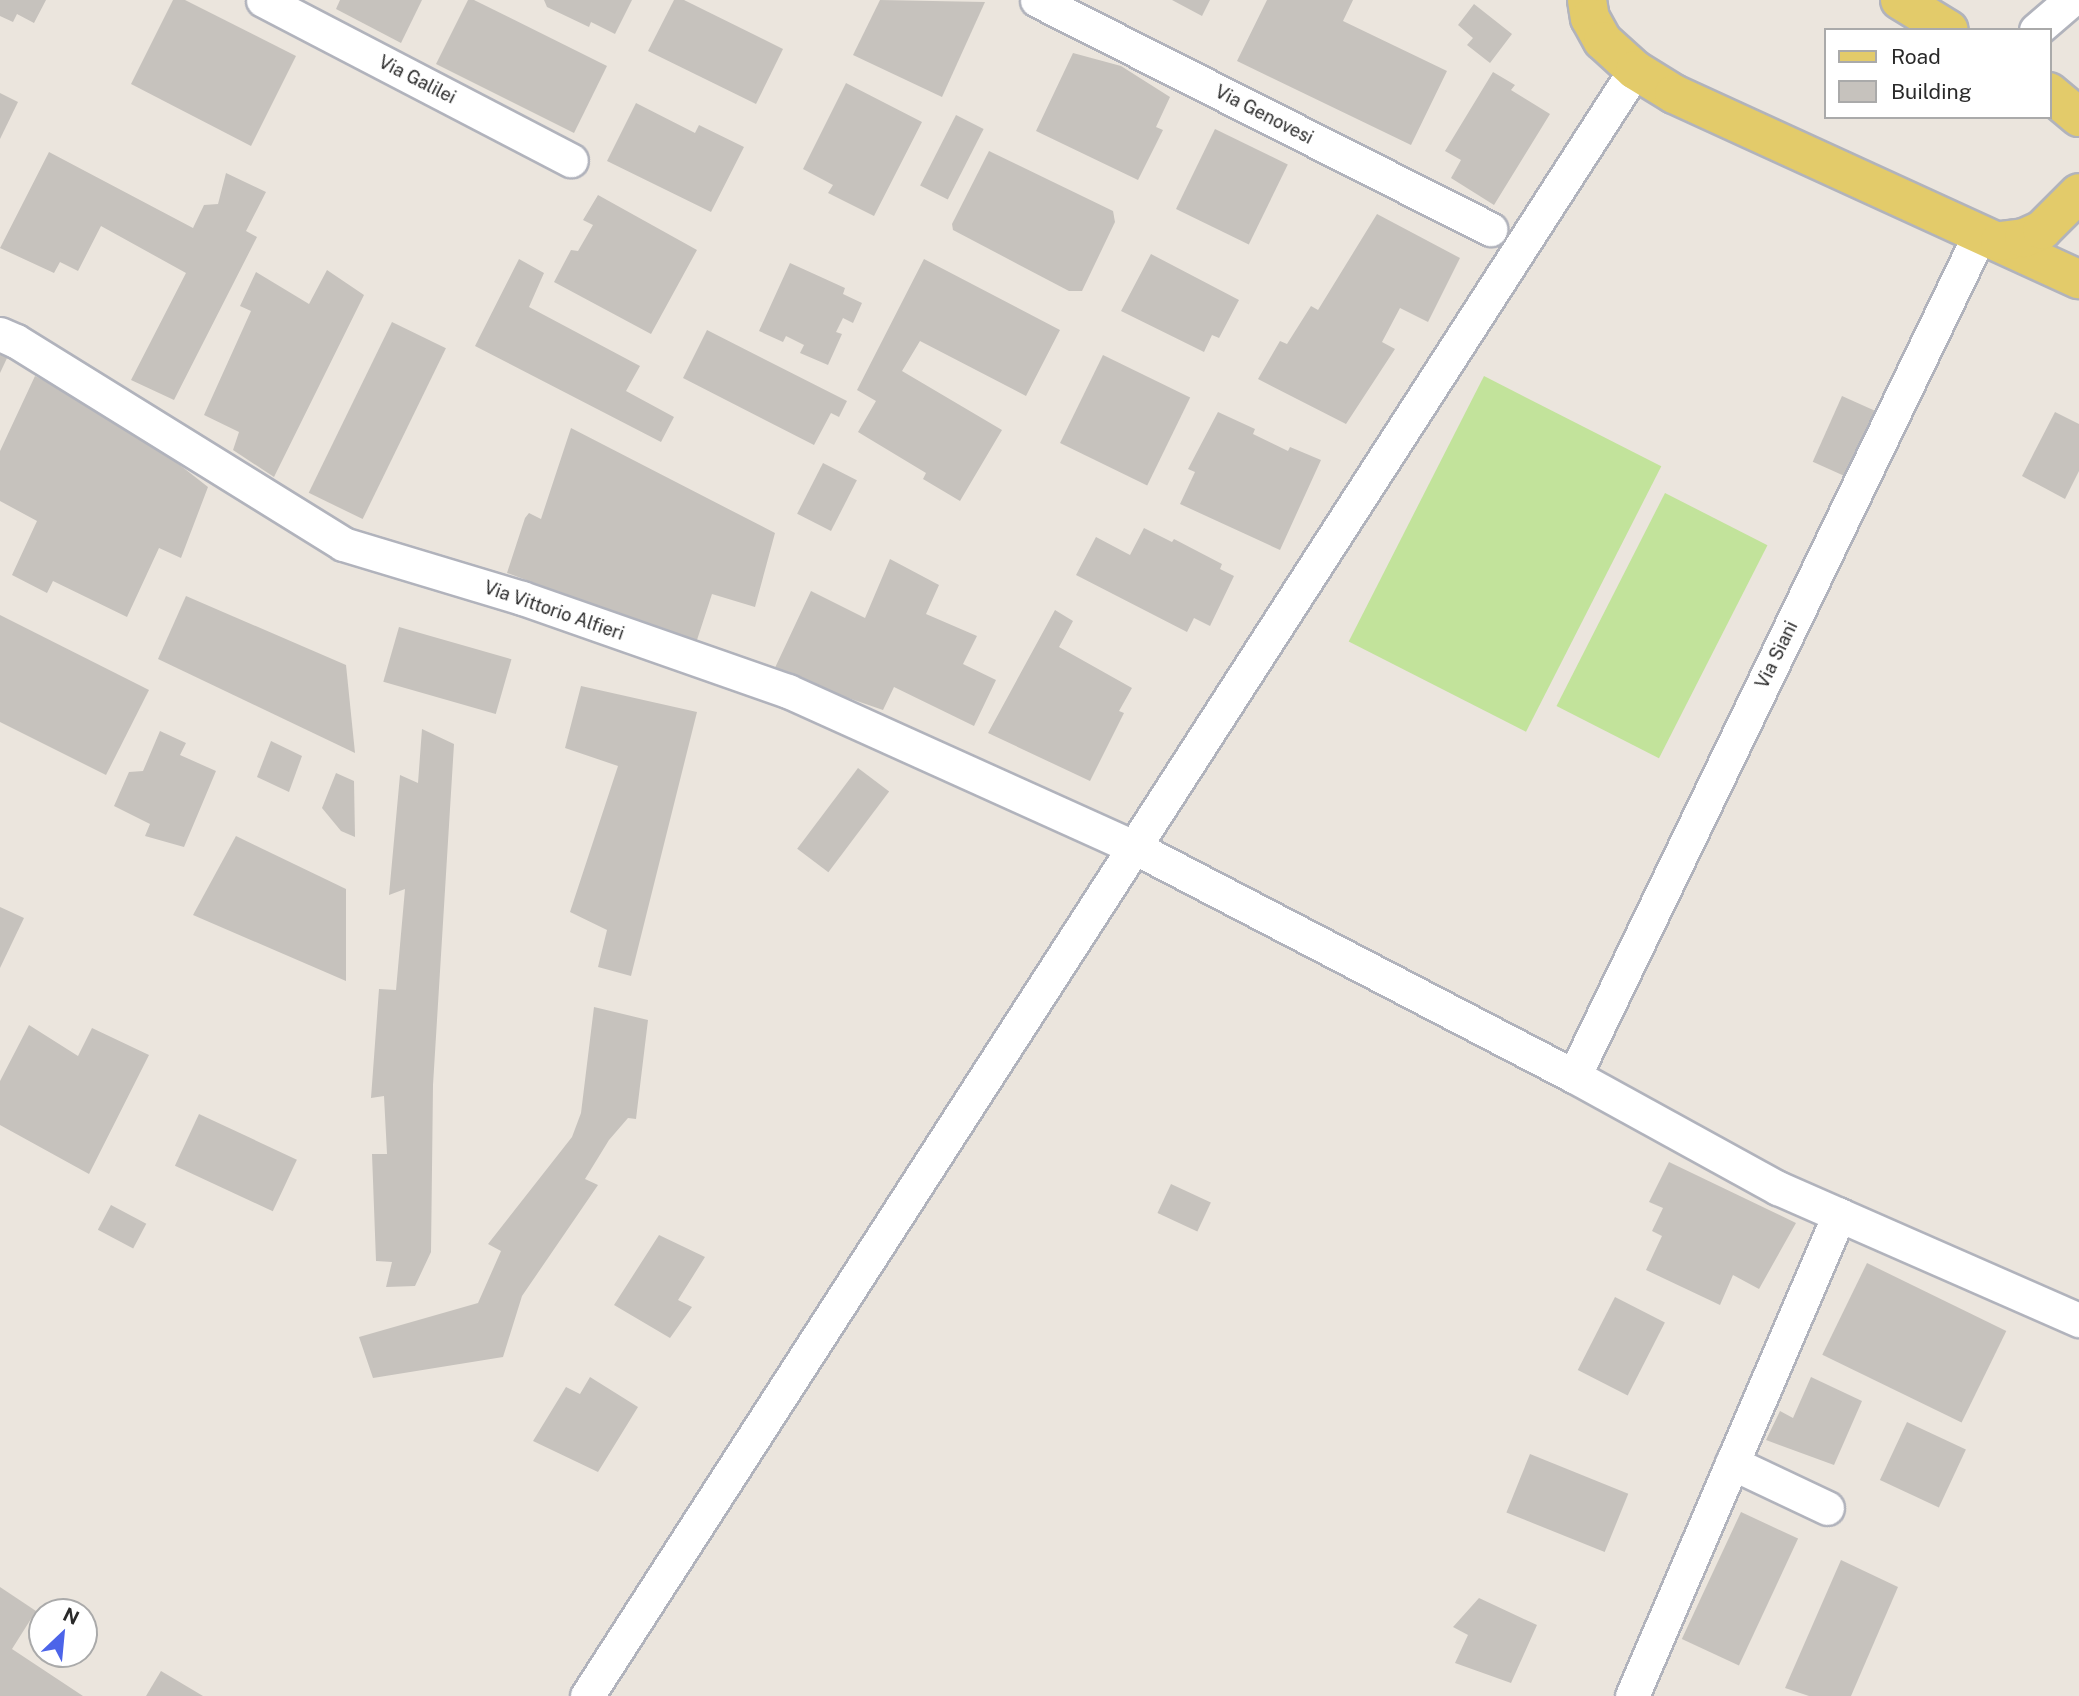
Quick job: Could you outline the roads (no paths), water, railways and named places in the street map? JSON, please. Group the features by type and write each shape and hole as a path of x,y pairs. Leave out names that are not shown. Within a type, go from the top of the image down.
{"main road":[{"path":"1900,0 1946,28"},
{"path":"1582,6 1603,41 1635,70 1674,94 2079,279"},
{"path":"2051,94 2079,117"},
{"path":"1990,238 2024,238 2042,230 2079,193"}],"street":[{"name":"Via Galilei","path":"263,0 571,160"},
{"name":"Via Genovesi","path":"1037,0 1490,229"},
{"path":"2038,28 2071,0"},
{"path":"587,1696 1132,846 1635,70"},
{"name":"Via Siani","path":"1574,1076 1990,238"},
{"name":"Via Vittorio Alfieri","path":"0,334 16,341 343,544 522,598 788,691 1132,846 1574,1076 1779,1188 2079,1320"},
{"path":"1632,1696 1839,1215"},
{"path":"1732,1463 1827,1508"}]}
